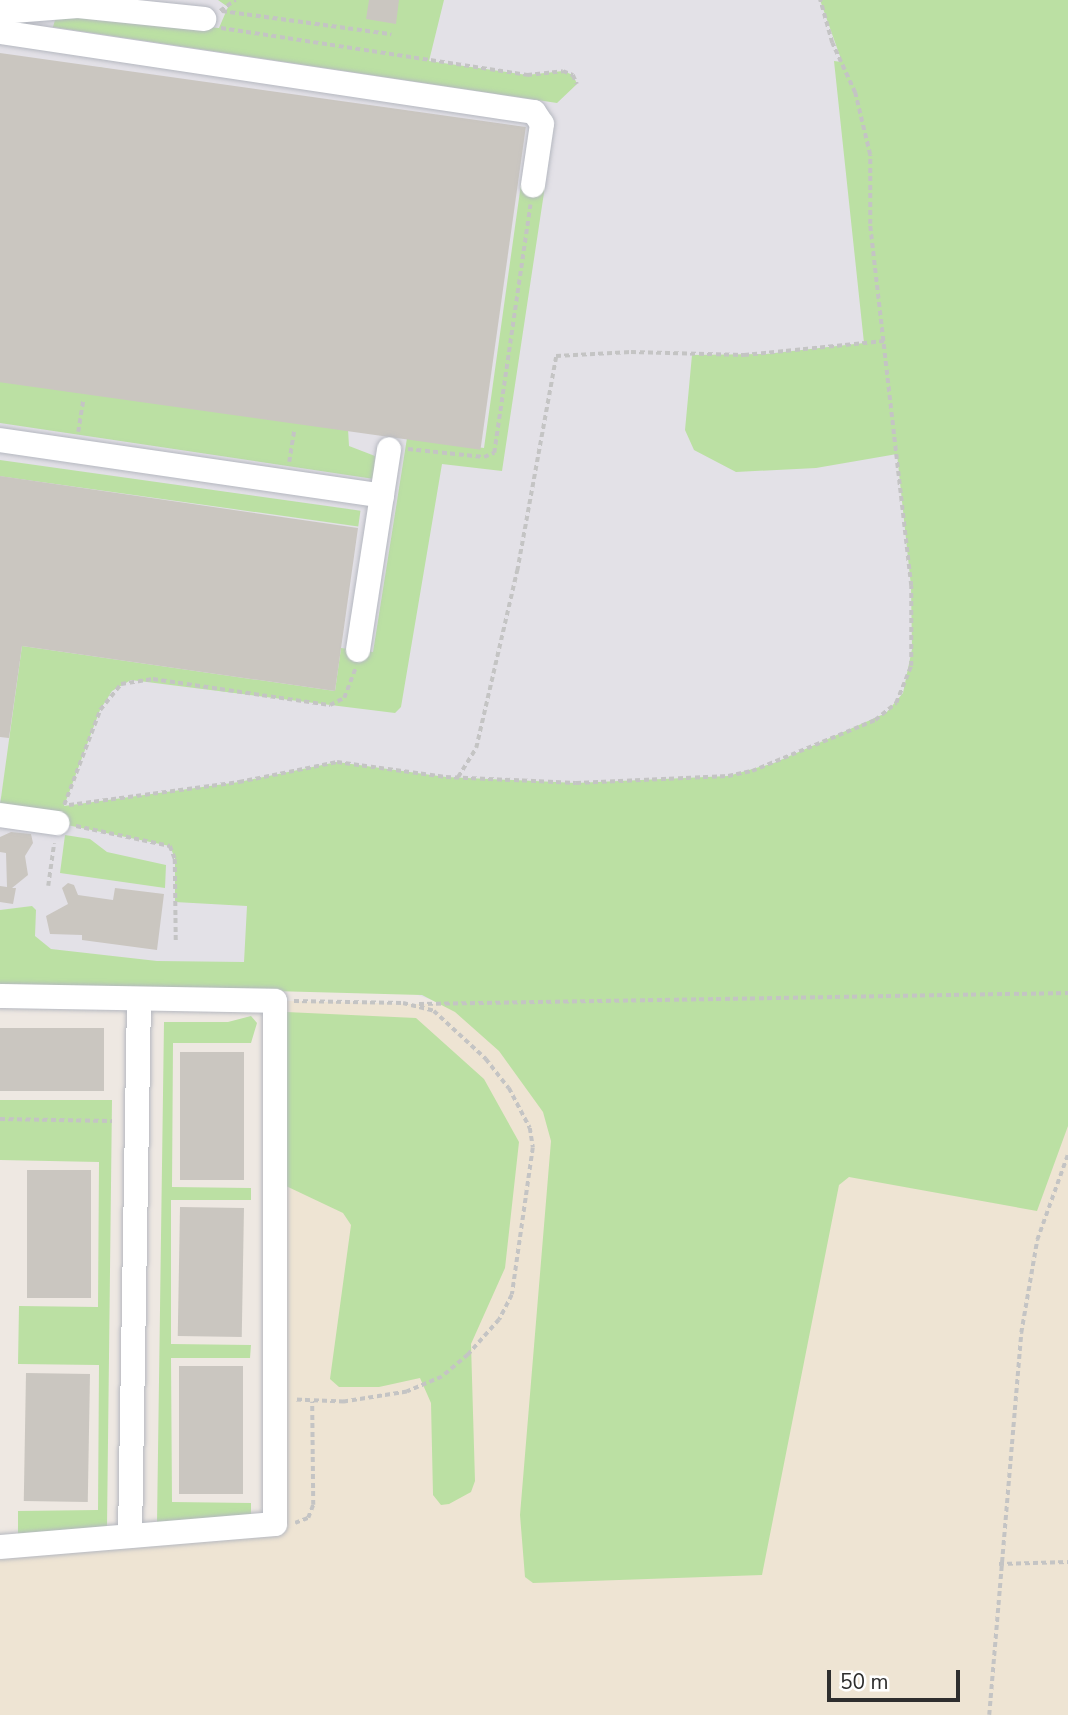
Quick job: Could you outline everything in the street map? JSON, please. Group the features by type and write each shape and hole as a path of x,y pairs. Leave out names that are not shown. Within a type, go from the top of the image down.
{"street":[{"path":"0,12 78,6 212,15"},
{"path":"0,32 534,112 542,124 533,185"},
{"path":"0,440 382,496"},
{"path":"358,650 389,450"},
{"path":"0,815 60,815"},
{"path":"0,996 275,1001 275,1524 0,1547"},
{"path":"130,1536 139,999"}],"path":[{"path":"60,815 337,762 457,778 576,783 728,776 752,771 875,720 896,704 911,666 911,586 868,201 867,136 855,93 832,43 820,0"},
{"path":"212,15 391,34"},
{"path":"212,15 231,32 514,73 563,71 573,75 577,85"},
{"path":"389,450 484,457 495,453 533,185"},
{"path":"457,778 476,748 519,558 556,356 631,352 744,355 884,341"},
{"path":"75,451 83,399"},
{"path":"285,482 294,429"},
{"path":"48,886 60,815 100,710 121,684 153,679 330,705 347,694 358,650"},
{"path":"60,815 170,846 175,859 176,942"},
{"path":"275,1001 417,1004 1068,993"},
{"path":"275,1399 312,1402 374,1399 442,1377 499,1320 515,1287 533,1158 530,1128 509,1088 486,1059 440,1015 417,1004"},
{"path":"0,1119 112,1121"},
{"path":"989,1715 999,1564 1024,1307 1037,1240 1068,1154"},
{"path":"275,1524 304,1521 312,1510 312,1402"},
{"path":"999,1564 1068,1562"}],"shaded area":[{"path":"0,0 882,0 968,955 443,1004 412,993 0,984"},
{"path":"1068,993 1068,1715 0,1715 0,1556 286,1532 286,1001 417,1004"}],"green space":[{"path":"218,0 444,0 429,61 527,75 563,71 573,75 577,84 557,103 53,27 56,16 86,16 219,28 228,7"},
{"path":"820,0 1068,0 1068,1126 1037,1211 849,1177 839,1185 762,1575 533,1583 525,1577 520,1515 551,1141 543,1112 499,1051 455,1012 422,995 0,984 0,910 32,906 36,910 35,936 51,949 157,961 244,962 247,906 175,902 175,859 170,846 57,823 0,805 22,646 335,691 341,648 373,652 407,438 484,448 521,184 545,186 502,471 442,464 401,707 395,713 131,680 112,691 100,710 64,806 239,782 337,762 446,777 576,783 728,776 774,763 886,713 903,693 912,649 911,586 897,454 816,468 736,472 694,450 685,430 692,355 766,354 864,343 834,61 842,62"},
{"path":"98,67 114,70 348,429 349,446 375,456 374,479 0,423 0,379 53,386"},
{"path":"0,460 360,511 358,527 0,476"},
{"path":"65,835 90,839 107,852 166,865 165,888 60,873"},
{"path":"286,1012 416,1018 484,1079 519,1142 505,1268 471,1344 475,1481 471,1492 449,1504 441,1505 433,1495 431,1403 420,1378 379,1387 339,1387 330,1379 351,1225 343,1213 286,1186"},
{"path":"251,1016 257,1023 251,1043 173,1043 172,1187 251,1188 251,1200 171,1200 171,1344 251,1345 250,1358 171,1358 172,1502 251,1503 251,1517 157,1524 164,1022 228,1022"},
{"path":"0,1100 112,1100 107,1528 18,1535 18,1511 98,1510 99,1365 18,1364 19,1306 98,1307 99,1162 0,1160"}],"building":[{"path":"369,0 399,0 396,24 366,19"},
{"path":"0,53 526,127 480,450 0,382"},
{"path":"0,476 358,528 335,691 22,646 9,738 0,737"},
{"path":"11,832 31,834 33,843 25,856 28,875 12,888 16,888 13,904 0,902 0,886 7,887 6,853 0,852 0,837"},
{"path":"68,883 74,885 78,895 113,900 115,888 164,894 157,950 82,940 82,935 50,934 46,916 68,904 62,888"},
{"path":"0,1028 104,1028 104,1091 0,1091"},
{"path":"180,1052 244,1052 244,1180 180,1180"},
{"path":"27,1170 91,1170 91,1298 27,1298"},
{"path":"180,1207 244,1208 242,1337 178,1336"},
{"path":"179,1366 243,1366 243,1494 179,1494"},
{"path":"26,1373 90,1374 88,1502 24,1501"}]}
